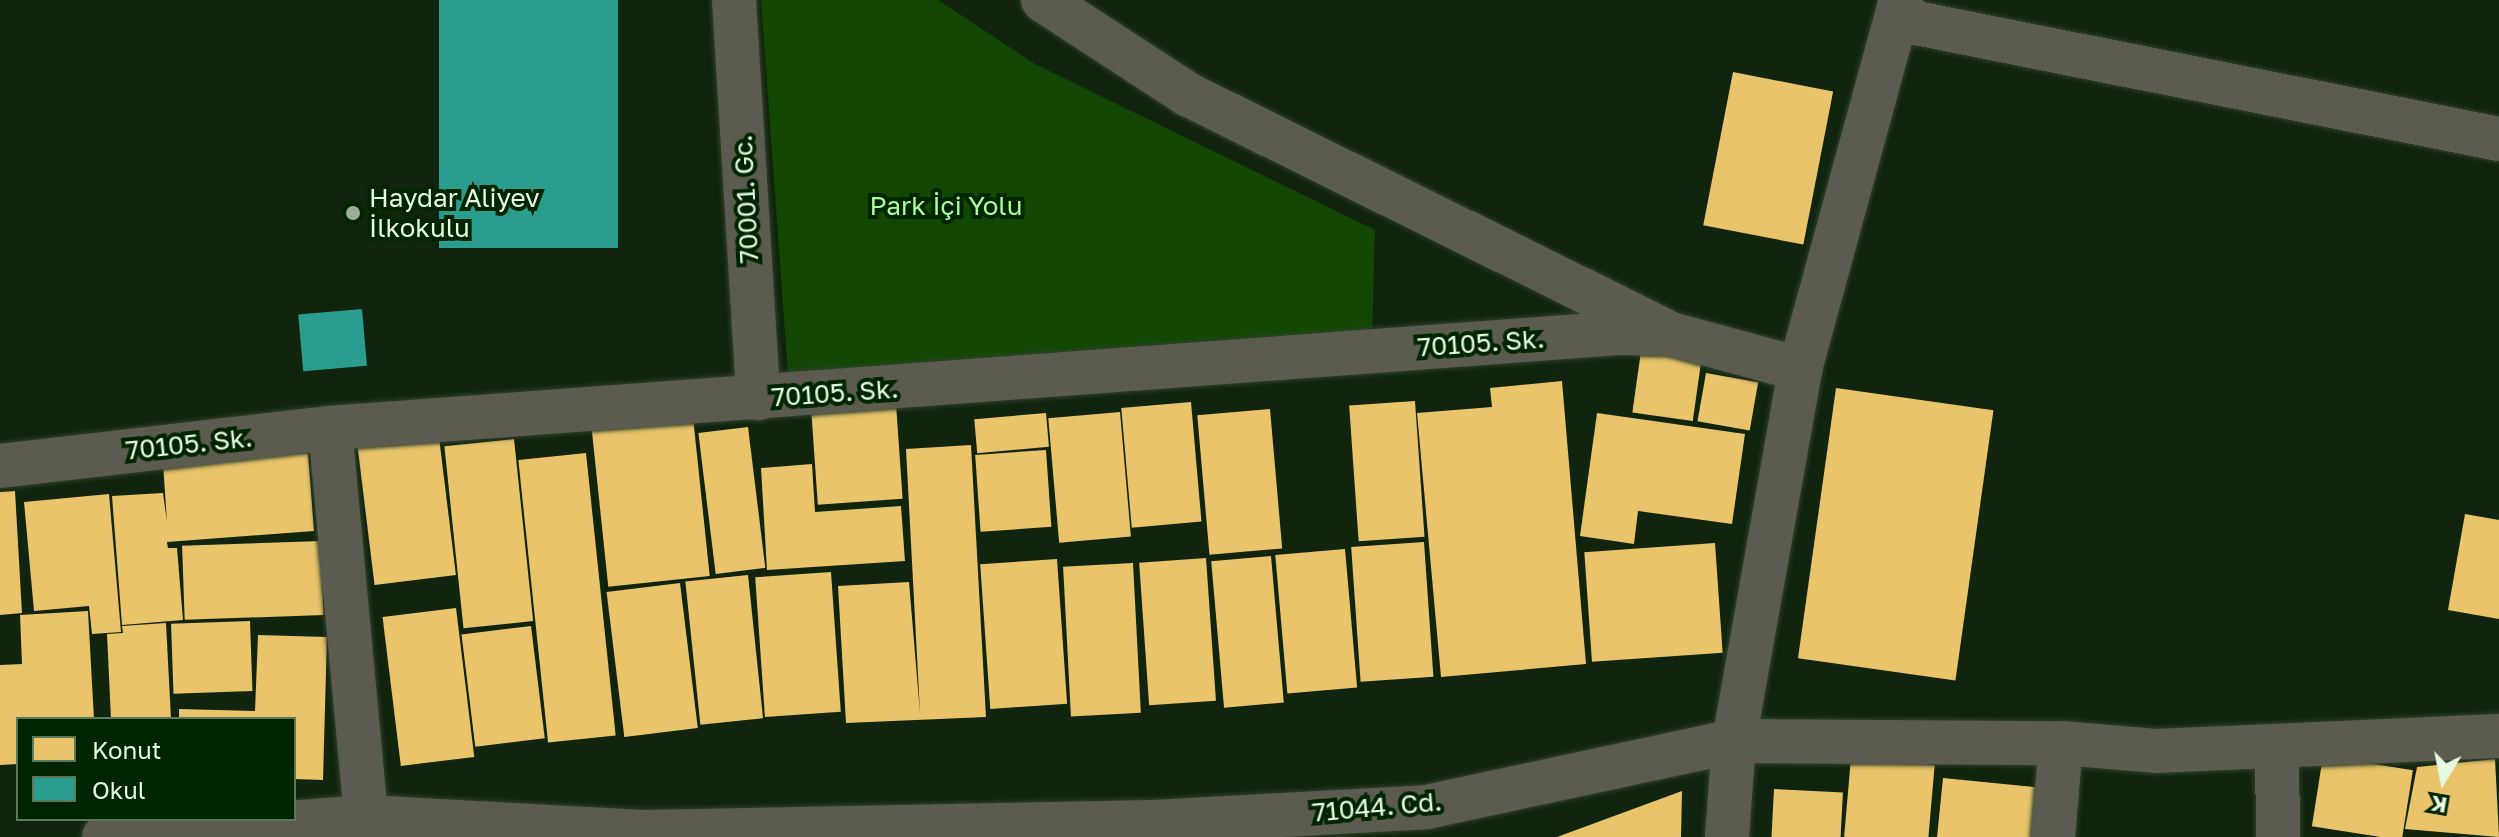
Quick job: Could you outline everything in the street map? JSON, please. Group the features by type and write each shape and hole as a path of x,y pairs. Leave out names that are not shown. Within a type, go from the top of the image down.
{"street":[{"name":"70001. Gc.","path":"734,0 758,398"},
{"path":"1043,0 1189,95 1671,334 1800,369"},
{"path":"1727,837 1734,741 1800,369 1899,9 2499,139"},
{"name":"70105. Sk.","path":"0,466 330,428 1622,333 1671,334"},
{"path":"330,428 366,817"},
{"name":"71044. Cd.","path":"104,837 366,817 646,832 1153,830 1428,822 1734,741 2061,743 2156,751 2499,736"},
{"path":"2053,837 2061,743"},
{"path":"2277,746 2278,837"}],"green space":[{"name":"Park İçi Yolu","path":"761,0 938,0 1035,64 1375,230 1372,337 789,388"}],"building: Konut":[{"path":"1733,72 1833,91 1803,245 1703,225"},
{"path":"1641,351 1701,359 1693,421 1632,412"},
{"path":"1706,373 1758,382 1750,430 1697,421"},
{"path":"1562,381 1586,664 1441,677 1417,413 1492,407 1490,388"},
{"path":"1836,388 1993,410 1955,680 1798,658"},
{"path":"1415,401 1424,537 1359,541 1349,406"},
{"path":"1191,402 1201,522 1132,528 1121,408"},
{"path":"896,404 903,499 818,505 811,410"},
{"path":"1270,409 1282,548 1209,555 1197,415"},
{"path":"1120,412 1131,537 1059,543 1048,418"},
{"path":"1046,413 1049,447 977,453 974,419"},
{"path":"1597,413 1745,434 1732,524 1638,511 1634,544 1580,536"},
{"path":"693,417 710,576 608,587 592,428"},
{"path":"748,427 765,568 716,574 698,433"},
{"path":"438,429 456,575 375,585 357,439"},
{"path":"514,439 533,621 464,628 444,446"},
{"path":"971,445 986,717 846,723 838,586 909,582 920,713 906,449"},
{"path":"1046,450 1051,527 981,532 975,455"},
{"path":"308,453 314,531 167,542 168,548 177,548 183,620 122,625 112,496 163,493 167,522 163,463"},
{"path":"586,453 616,735 548,743 518,460"},
{"path":"812,464 815,512 901,506 905,561 767,570 761,468"},
{"path":"15,491 22,613 0,615 0,492"},
{"path":"109,494 121,632 92,634 89,606 34,611 24,502"},
{"path":"2465,514 2499,520 2499,619 2448,610"},
{"path":"321,541 324,615 185,620 182,546"},
{"path":"1424,542 1433,677 1361,682 1351,547"},
{"path":"1715,543 1723,653 1592,662 1584,552"},
{"path":"1345,549 1357,687 1287,694 1275,555"},
{"path":"1271,556 1284,702 1224,708 1211,561"},
{"path":"1206,558 1216,701 1149,705 1139,563"},
{"path":"1057,559 1067,704 990,709 980,564"},
{"path":"1133,563 1141,713 1071,716 1063,567"},
{"path":"831,572 841,712 765,717 755,577"},
{"path":"748,575 763,718 700,725 685,582"},
{"path":"680,583 698,728 624,737 607,592"},
{"path":"456,608 474,757 401,766 383,617"},
{"path":"88,611 94,717 16,717 16,764 0,765 0,665 22,664 20,615"},
{"path":"250,621 252,691 173,694 171,624"},
{"path":"166,623 171,717 111,717 107,634 123,633 122,626"},
{"path":"531,626 545,738 475,747 462,635"},
{"path":"258,635 327,637 323,780 296,779 296,717 179,717 179,709 255,711"},
{"path":"2323,756 2413,770 2402,837 2381,837 2312,826"},
{"path":"1851,758 1935,765 1928,837 1844,837"},
{"path":"2495,759 2499,837 2405,829 2417,767"},
{"path":"1943,778 2045,788 2040,837 1937,837"},
{"path":"1774,789 1843,793 1841,837 1771,837"},
{"path":"1682,791 1681,837 1557,837"}],"building: Okul":[{"path":"439,0 618,0 618,248 439,248"},
{"path":"362,309 367,366 303,371 298,315"}],"place":[{"name":"Haydar Aliyev İlkokulu","path":"353,213"}]}
